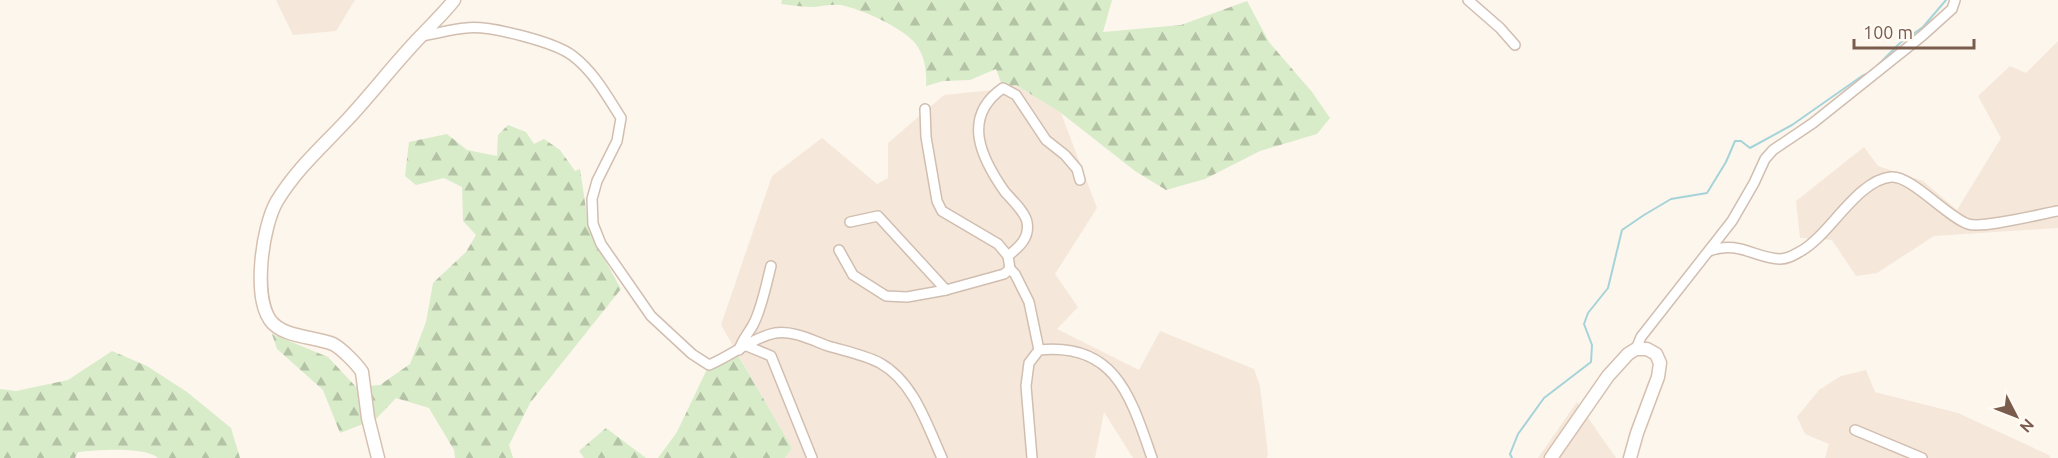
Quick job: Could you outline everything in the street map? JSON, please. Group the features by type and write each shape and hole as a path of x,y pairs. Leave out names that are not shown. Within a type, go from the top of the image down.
{"street":[{"path":"378,458 359,366 336,345 286,331 272,323 262,301 260,273 266,237 276,204 291,180 312,154 347,119 454,0"},
{"path":"1468,0 1500,27 1515,45"},
{"path":"1636,349 1641,337 1732,221 1765,159 1773,150 1813,123 1922,36 1952,9 1955,0"},
{"path":"421,36 468,27 490,29 541,41 572,55 592,74 621,118 617,141 597,181 592,199 593,224 601,244 651,316 702,362 709,365 755,340 777,333 793,334 880,363 896,376 911,394 942,458"},
{"path":"1008,256 1022,244 1027,232 1027,220 993,173 978,138 978,123 982,110 991,97 1003,88 1016,95 1046,140 1065,155 1077,169 1080,180"},
{"path":"925,109 926,137 937,201 942,211 998,244 1008,256 1010,269 1015,274 1029,302 1039,350"},
{"path":"1707,252 1721,246 1746,249 1779,259 1788,258 1804,249 1853,200 1878,180 1893,176 1910,183 1969,224 1988,224 2058,211"},
{"path":"850,222 878,216 946,290"},
{"path":"839,250 853,275 886,296 907,297 946,290 1004,274 1010,269"},
{"path":"743,348 743,339 758,311 771,266"},
{"path":"743,348 771,356 786,388 812,458"},
{"path":"1032,458 1026,386 1029,363 1039,350 1058,348 1074,350 1109,368 1126,394 1138,419 1152,458"},
{"path":"1551,458 1608,376 1628,354 1636,349 1647,349 1656,354 1660,363 1658,377 1630,458"},
{"path":"1856,430 1922,458"}],"shaded area":[{"path":"276,0 355,0 336,31 293,35"},
{"path":"2058,41 2058,228 1934,236 1877,273 1856,276 1832,240 1800,238 1796,201 1864,147 1878,166 1923,181 1957,210 2001,138 1978,96 2010,66 2026,73"},
{"path":"1016,85 1061,113 1097,208 1055,274 1078,307 1057,329 1139,370 1160,331 1254,369 1260,386 1267,458 1133,458 1104,412 1095,458 785,458 792,448 721,325 772,176 822,138 877,184 888,178 888,143 944,95 1003,89"},
{"path":"1866,370 1875,392 1958,413 2049,455 2050,458 1825,458 1829,444 1805,434 1797,417 1819,390 1841,376"},
{"path":"1577,402 1616,458 1538,458"}],"green space":[{"path":"782,0 1112,0 1103,32 1181,25 1247,1 1269,42 1312,92 1330,118 1317,134 1260,151 1205,179 1166,190 1135,171 1061,113 1016,85 1003,88 996,69 970,80 943,81 926,86 925,64 921,53 909,37 891,25 859,10 841,5 806,7 781,4"},
{"path":"508,125 526,132 534,144 544,139 560,150 575,171 580,169 587,216 601,253 621,289 530,403 509,445 513,458 455,458 454,450 429,408 396,398 376,419 340,433 323,390 277,349 272,334 328,357 356,387 380,385 410,364 426,322 433,283 466,252 476,235 463,221 462,187 444,178 416,185 405,176 409,142 447,134 467,150 497,156 498,135"},
{"path":"112,351 147,366 187,392 231,428 240,458 158,458 151,454 131,450 96,450 78,452 75,458 0,458 0,389 16,391 68,380"},
{"path":"738,355 792,448 785,458 658,458 677,432 709,365"},
{"path":"606,428 646,458 584,458 579,451"}],"waterway":[{"path":"1877,66 1900,43 1923,27 1946,0"},
{"path":"1512,458 1510,454 1518,434 1544,398 1591,362 1592,345 1584,324 1588,313 1608,288 1622,230 1671,199 1707,193 1726,162 1735,141 1741,141 1750,148 1792,125 1871,72"}]}
